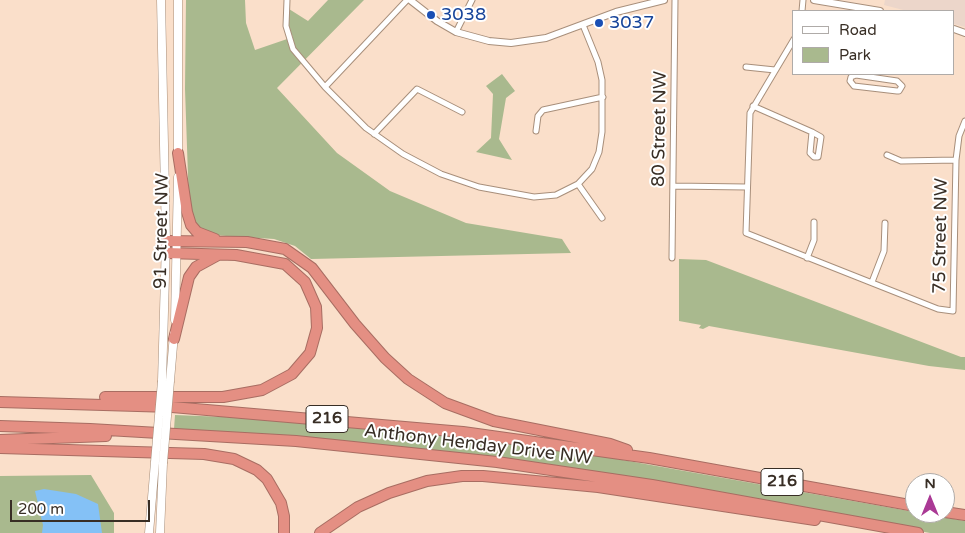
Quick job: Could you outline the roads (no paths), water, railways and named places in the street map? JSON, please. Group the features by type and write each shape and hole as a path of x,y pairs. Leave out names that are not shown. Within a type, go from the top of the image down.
{"highway":[{"path":"178,153 187,212 191,225 197,232 207,237 236,242"},
{"path":"166,241 268,244 285,249 312,268 355,324 385,358 408,379 445,403 494,421 610,444 649,458"},
{"path":"1,402 51,396 223,397 262,390 281,382 303,364 315,340 318,318 310,291 305,282 285,264 236,255 166,253"},
{"path":"174,339 189,277 196,267 219,254"},
{"name":"Anthony Henday Drive NW","path":"1,402 127,404 354,421 528,440 649,458 905,504"},
{"name":"Anthony Henday Drive NW","path":"0,426 183,434 363,447 497,462 652,485 918,533"},
{"path":"0,440 183,434"},
{"path":"0,448 204,454 234,459 257,470 267,478 281,503 284,516 284,533"},
{"path":"320,533 358,507 389,493 427,481 462,476 483,476 590,486 802,519 856,522"}],"main road":[{"name":"91 Street NW","path":"160,533 166,381 166,241 161,0"},
{"name":"91 Street NW","path":"149,533 155,462 174,339 178,253 178,0"}],"street":[{"path":"287,0 285,15 287,32 296,54 325,87 374,134 416,162 456,180 534,197 550,196 578,184 592,169 599,152 602,97 600,67 583,24"},
{"path":"325,87 408,0 456,32 489,41 522,42 546,38 637,5 664,0"},
{"path":"456,32 472,0"},
{"name":"80 Street NW","path":"672,258 675,0"},
{"path":"814,0 874,10"},
{"path":"792,42 753,106 748,120 746,232 807,258 872,282 884,251 885,223"},
{"path":"746,67 775,70"},
{"path":"854,75 851,77 850,81 854,86 896,92 901,89 900,82 862,75"},
{"path":"374,134 417,89 462,112"},
{"path":"536,131 538,116 543,110 602,97"},
{"path":"753,106 812,132"},
{"name":"75 Street NW","path":"872,282 953,312 956,160 959,136 965,121"},
{"name":"75 Street NW","path":"887,155 901,161 956,160"},
{"path":"578,184 602,218"},
{"path":"673,186 746,187"},
{"path":"807,258 814,240 814,222"}],"water":[{"path":"44,489 76,494 98,504 102,533 42,533 43,525 35,491"}],"place":[{"name":"3038","path":"431,15"},
{"name":"3037","path":"599,23"}]}
